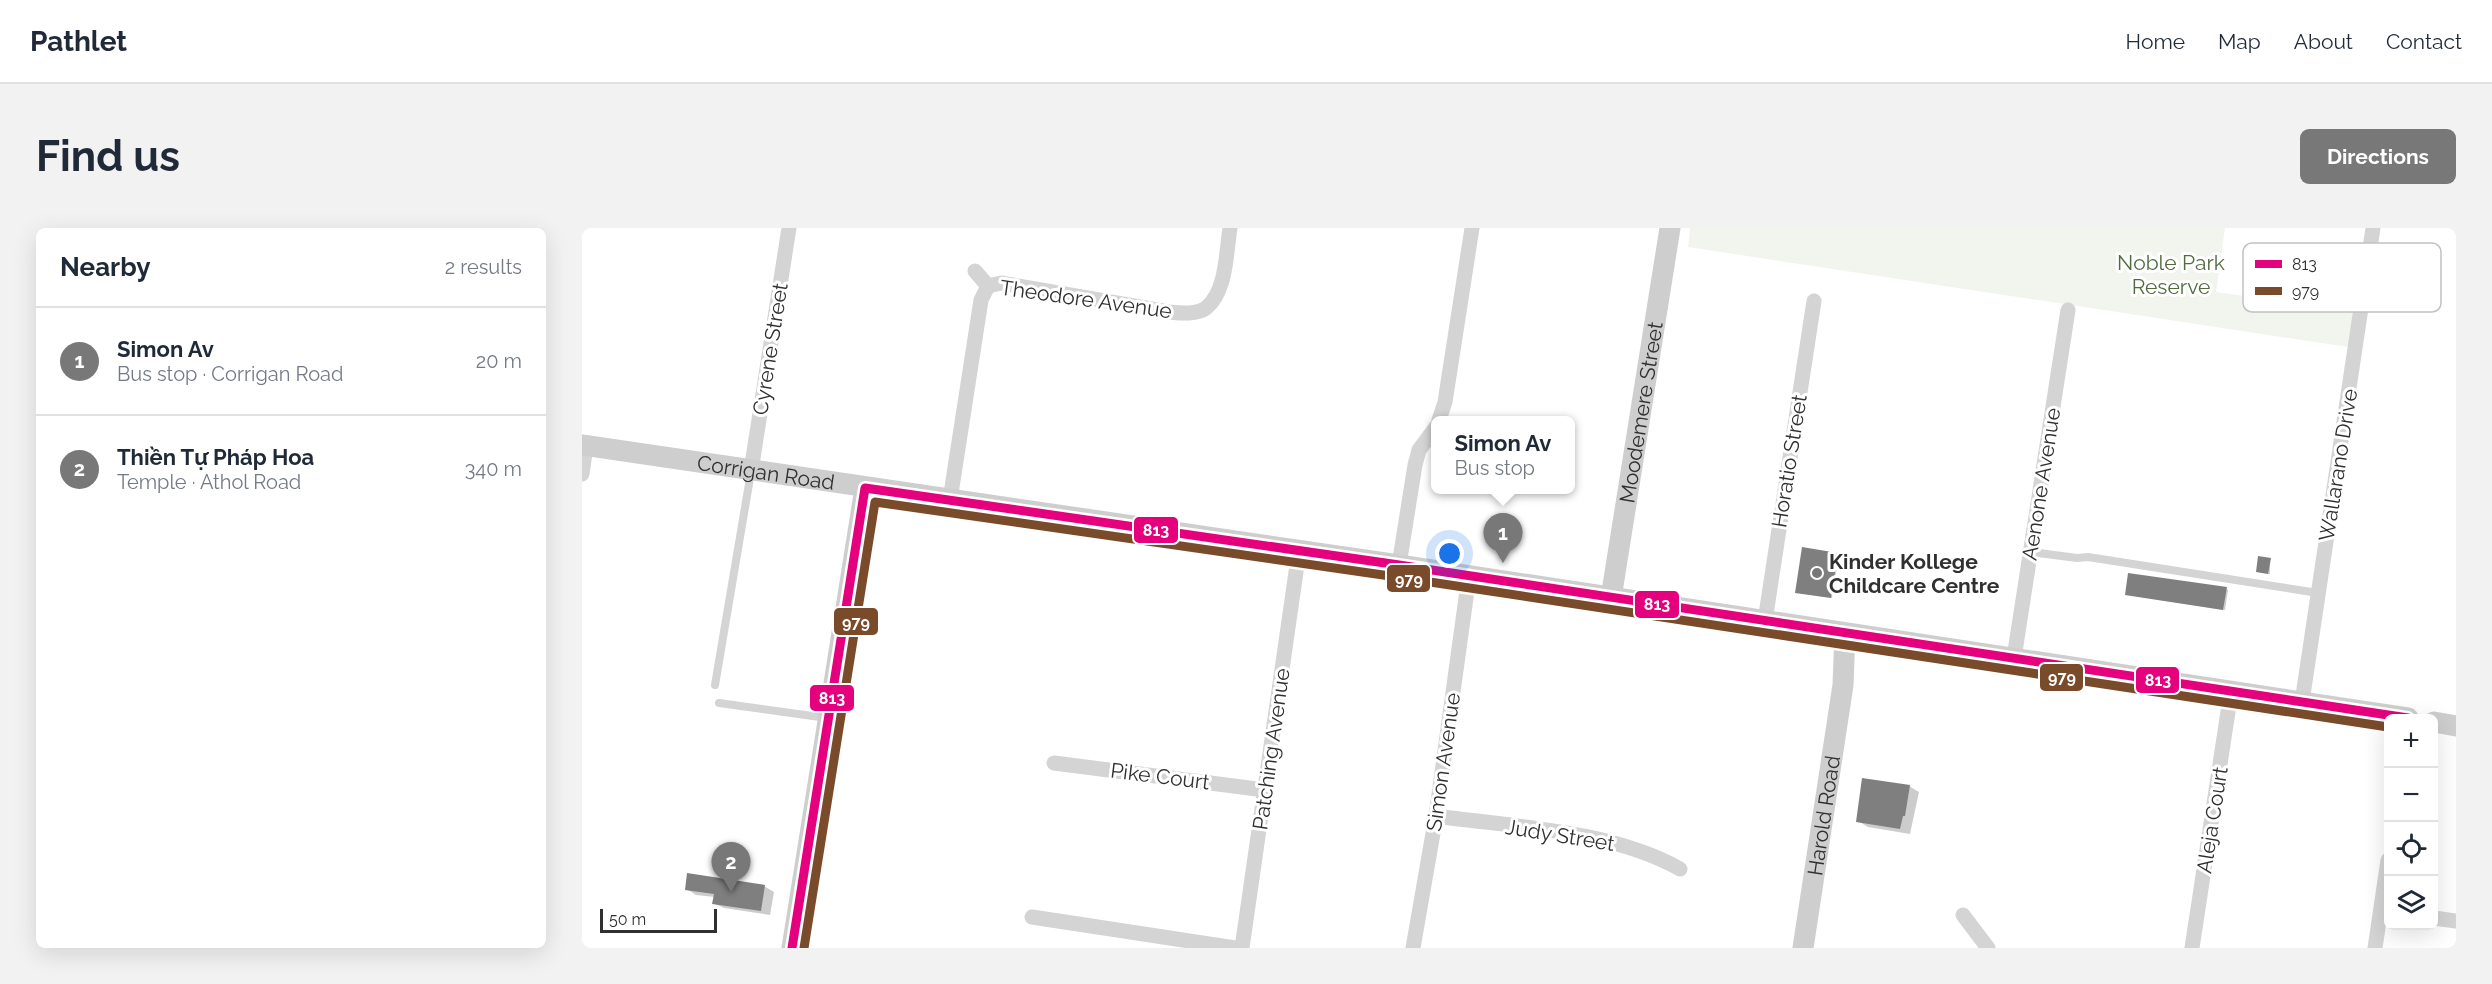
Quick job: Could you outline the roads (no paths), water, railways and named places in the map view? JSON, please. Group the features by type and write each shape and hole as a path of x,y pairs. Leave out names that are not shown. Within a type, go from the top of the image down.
{"main road":[{"name":"Moodemere Street","path":"1611,598 1670,228"},
{"name":"Corrigan Road","path":"584,445 1399,565 2384,714"},
{"path":"792,948 865,488"},
{"name":"Harold Road","path":"1803,948 1851,634"},
{"path":"2438,723 2456,726"}],"street":[{"name":"Cyrene Street","path":"751,471 789,228"},
{"name":"Theodore Avenue","path":"950,500 981,300 988,286 1000,283 1169,312 1190,313 1205,309 1216,296 1223,276 1230,228"},
{"path":"1441,416 1446,402 1472,228"},
{"name":"Wallarano Drive","path":"2371,243 2373,228"},
{"name":"Theodore Avenue","path":"975,271 988,286"},
{"name":"Horatio Street","path":"1765,621 1814,301"},
{"name":"Aenone Avenue","path":"2014,658 2068,310"},
{"name":"Wallarano Drive","path":"2302,702 2361,312"},
{"path":"1399,565 1417,457 1419,450 1431,434"},
{"path":"582,474 584,445"},
{"name":"Patching Avenue","path":"1242,948 1299,551"},
{"name":"Simon Avenue","path":"1413,948 1436,816 1469,576"},
{"name":"Aleja Court","path":"2192,948 2231,692"},
{"name":"Pike Court","path":"1054,763 1265,790"},
{"name":"Judy Street","path":"1436,816 1596,838 1657,856 1680,869"},
{"path":"2375,948 2384,914"},
{"path":"1963,915 1988,948"},
{"path":"1032,918 1235,948"},
{"path":"2438,919 2456,921"}],"lane":[{"path":"715,685 751,471"},
{"path":"2031,552 2077,558 2088,557 2319,593"},
{"path":"719,703 828,718"}],"place":[{"name":"Simon Av","path":"1503,563"},
{"name":"Kinder Kollege Childcare Centre","path":"1817,573"},
{"name":"Thiền Tự Pháp Hoa","path":"731,892"}],"park label":[{"name":"Noble Park Reserve","path":"2171,274"}]}
